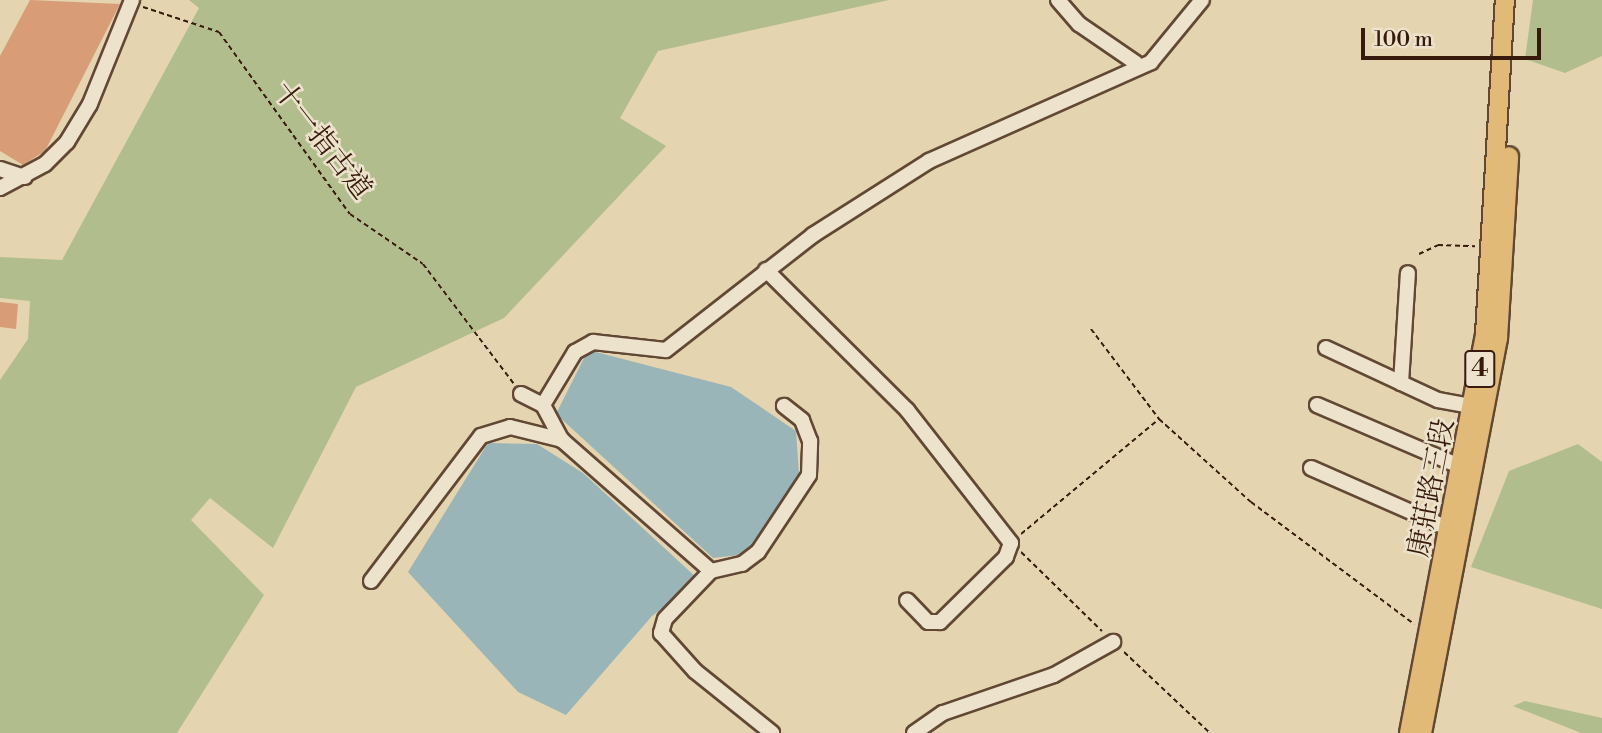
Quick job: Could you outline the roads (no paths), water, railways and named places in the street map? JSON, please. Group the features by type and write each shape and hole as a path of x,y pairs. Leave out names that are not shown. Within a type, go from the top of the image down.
{"main road":[{"name":"康莊路三段","path":"1409,733 1448,528 1462,467 1481,408 1505,0"},
{"name":"康莊路三段","path":"1422,733 1481,408 1506,244 1517,0"}],"lane":[{"path":"1058,0 1079,24 1136,63"},
{"path":"543,405 575,352 593,342 666,350 766,270 929,161 1136,63 1151,62 1202,0"},
{"path":"0,188 24,177 66,142 132,2"},
{"path":"0,169 24,177"},
{"path":"766,270 906,410 1011,543 1006,557 940,622 928,622 907,600"},
{"path":"1401,383 1408,273"},
{"path":"1326,348 1401,383 1481,408"},
{"path":"521,394 543,405 562,440 711,571"},
{"path":"1317,405 1462,467"},
{"path":"772,733 695,671 661,633 665,619 711,571 743,564 758,552 809,475 810,441 802,420 784,406"},
{"path":"371,581 481,436 510,427 562,440"},
{"path":"1311,468 1448,528"},
{"path":"914,733 943,713 1054,675 1113,642"}],"water":[{"path":"588,350 731,387 796,431 799,474 769,533 739,555 713,558 556,414"},
{"path":"488,443 537,444 583,473 699,580 652,616 566,715 518,692 408,572"}]}
